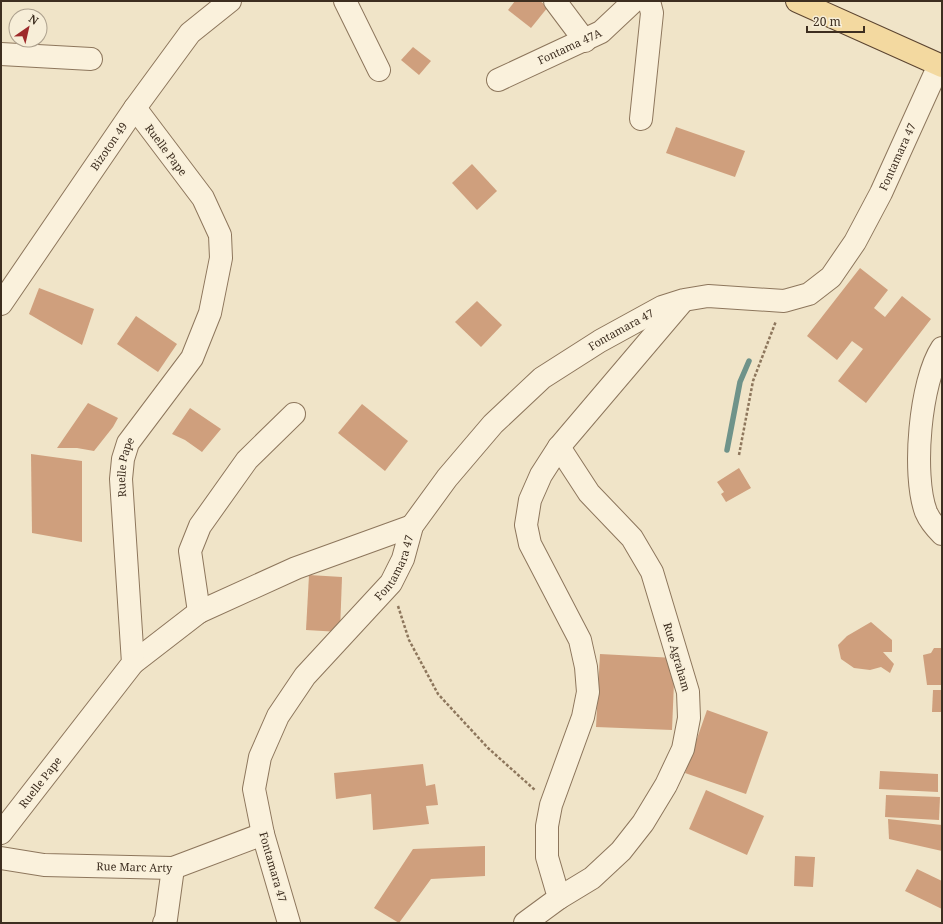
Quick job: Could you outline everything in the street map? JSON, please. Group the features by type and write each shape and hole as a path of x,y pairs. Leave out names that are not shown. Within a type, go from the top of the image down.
{"main road":[{"path":"797,1 941,66"}],"street":[{"name":"Bizoton 49","path":"1,304 135,108 190,33 230,1"},
{"path":"345,1 379,70"},
{"path":"555,1 585,41"},
{"name":"Fontama 47A","path":"498,80 585,41 601,32 634,1"},
{"path":"641,119 652,13 649,1"},
{"path":"1,54 91,59"},
{"name":"Fontamara 47","path":"289,923 263,834 254,789 260,756 278,716 305,676 391,583 403,559 412,526 447,478 493,424 542,378 627,326 662,307 684,300 708,296 784,301 809,294 831,277 855,242 881,193 941,66"},
{"name":"Ruelle Pape","path":"1,832 133,663 121,479 123,459 128,443 194,352 210,313 221,258 220,235 203,198 135,108"},
{"name":"Fontamara 47","path":"559,898 547,857 547,826 551,805 583,717 588,692 586,667 580,640 530,544 526,525 530,500 541,475 559,447 684,300"},
{"path":"942,348 926,388 919,443 920,489 926,513 942,534"},
{"path":"200,612 190,550 200,526 247,460 294,414"},
{"name":"Rue Agraham","path":"559,447 588,493 632,538 652,572 688,692 689,718 683,749 666,785 643,823 621,851 592,878 559,898"},
{"path":"133,663 200,612 296,568 412,526"},
{"name":"Rue Marc Arty","path":"1,858 44,866 173,868 263,834"},
{"path":"164,923 173,868"},
{"path":"525,923 559,898"}],"path":[{"path":"739,455 753,381 784,301"},
{"path":"391,583 409,640 438,694 488,748 551,805"}],"building":[{"path":"515,1 540,1 548,7 531,28 508,10"},
{"path":"413,47 431,61 419,75 401,60"},
{"path":"676,127 745,151 735,177 666,153"},
{"path":"472,164 497,191 477,210 452,183"},
{"path":"860,268 888,290 874,308 885,317 902,296 931,319 866,403 838,381 863,349 852,341 837,360 807,336"},
{"path":"39,288 94,309 82,345 29,314"},
{"path":"477,301 502,325 481,347 455,322"},
{"path":"136,316 177,344 158,372 117,344"},
{"path":"88,403 118,418 113,427 94,451 77,448 57,448"},
{"path":"362,404 408,441 385,471 338,433"},
{"path":"190,408 221,429 202,452 185,440 172,434"},
{"path":"31,454 82,461 82,542 32,533"},
{"path":"739,468 751,488 726,502 721,494 724,492 717,482"},
{"path":"309,575 342,577 340,632 306,630"},
{"path":"871,622 892,640 892,652 883,652 894,664 890,673 881,667 870,670 854,668 841,659 838,645 847,636"},
{"path":"934,648 942,648 942,685 927,685 923,655 931,653"},
{"path":"600,654 675,658 672,730 596,727"},
{"path":"933,690 942,690 942,712 932,712"},
{"path":"707,710 768,732 746,794 685,773"},
{"path":"423,764 426,786 435,784 438,805 426,806 429,824 373,830 371,794 336,799 334,773"},
{"path":"880,771 938,774 938,792 879,789"},
{"path":"706,790 764,816 747,855 689,829"},
{"path":"886,795 940,797 939,820 885,817"},
{"path":"888,819 942,825 942,851 889,839"},
{"path":"485,846 485,876 431,879 399,923 374,908 413,849"},
{"path":"795,856 815,857 813,887 794,886"},
{"path":"917,869 942,881 942,909 905,891"}],"waterway":[{"path":"727,450 740,382 749,361"}]}
